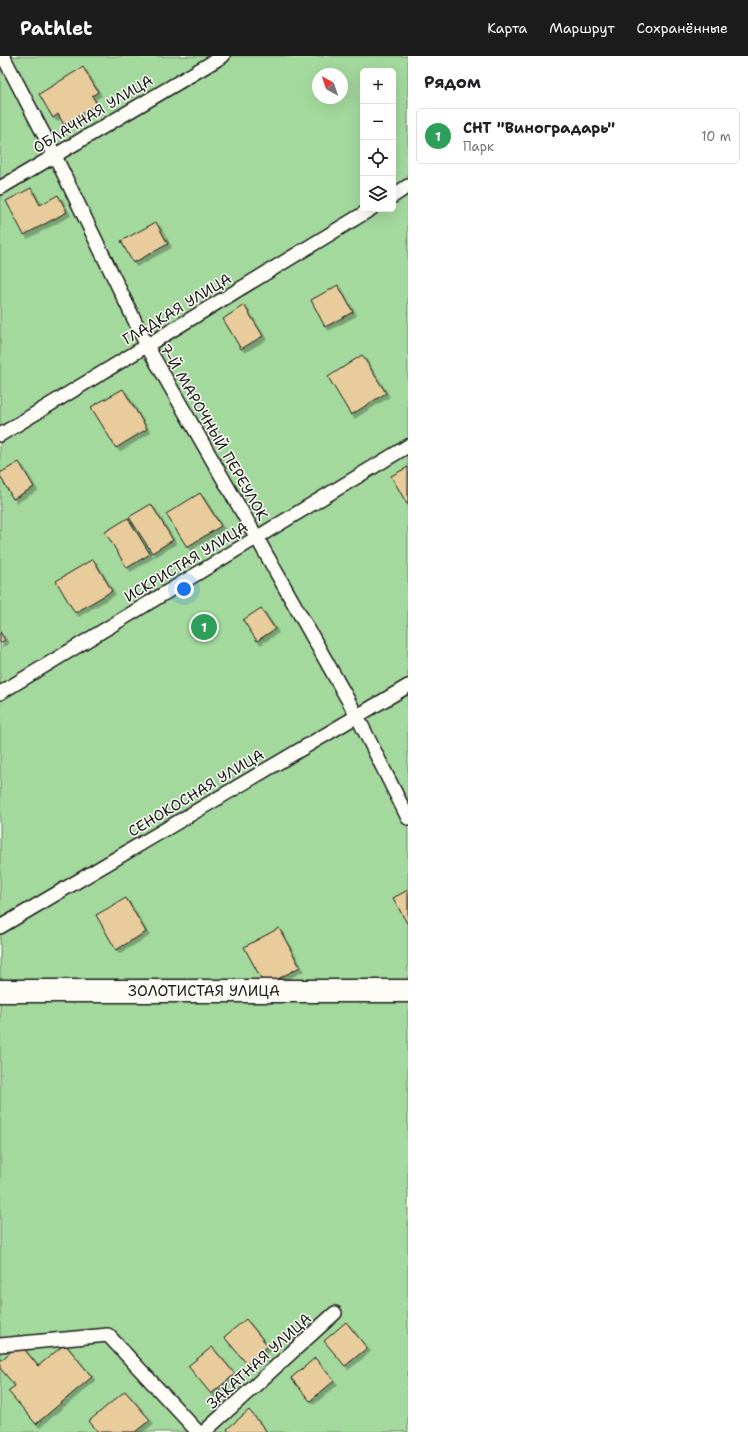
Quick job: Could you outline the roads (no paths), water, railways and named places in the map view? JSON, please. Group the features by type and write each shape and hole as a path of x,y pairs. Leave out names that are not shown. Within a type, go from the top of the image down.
{"street":[{"name":"ЗОЛОТИСТАЯ УЛИЦА","path":"0,991 408,991"}],"lane":[{"name":"7-Й МАРОЧНЫЙ ПЕРЕУЛОК","path":"2,56 55,156 147,346 257,538 356,716 408,818"},
{"name":"ОБЛАЧНАЯ УЛИЦА","path":"0,188 223,56"},
{"path":"396,194 408,186"},
{"name":"ГЛАДКАЯ УЛИЦА","path":"0,435 366,212"},
{"name":"ИСКРИСТАЯ УЛИЦА","path":"0,693 408,446"},
{"name":"СЕНОКОСНАЯ УЛИЦА","path":"0,927 408,686"},
{"name":"ЗАКАТНАЯ УЛИЦА","path":"204,1432 335,1313"},
{"path":"0,1345 108,1335 198,1432"}],"place":[{"name":"СНТ \"Виноградарь\"","path":"204,627"}]}
